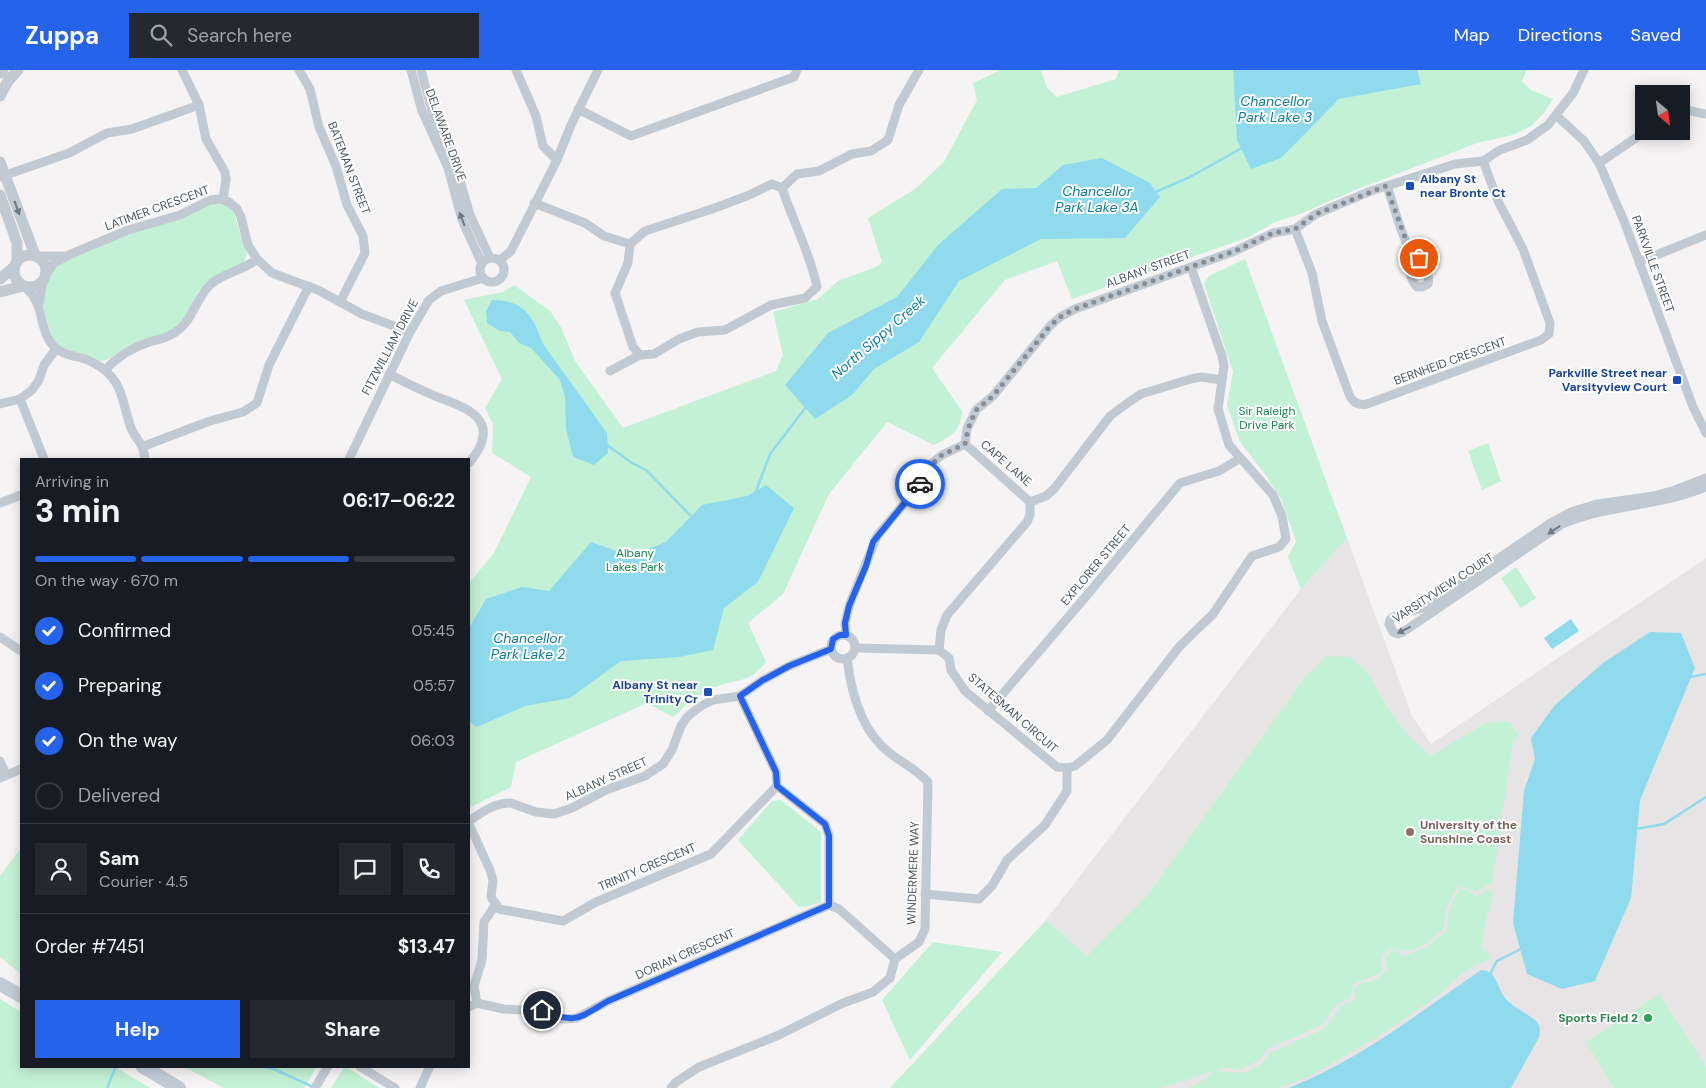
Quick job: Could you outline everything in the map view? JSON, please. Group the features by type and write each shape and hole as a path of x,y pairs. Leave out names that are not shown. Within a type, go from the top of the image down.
{"main road":[{"path":"0,984 20,995"},
{"path":"146,1068 175,1086"}],"street":[{"path":"182,70 198,105 206,139 225,172 223,200"},
{"name":"BATEMAN STREET","path":"299,70 310,89 319,127 336,166 347,206 363,236 365,253 340,302"},
{"name":"DELAWARE DRIVE","path":"411,70 422,111 448,168 462,220 482,264"},
{"name":"DELAWARE DRIVE","path":"421,70 436,122 458,168 470,216 490,258"},
{"path":"516,70 536,116 543,147 559,157"},
{"path":"500,260 511,251 534,202 559,157 578,109 598,70"},
{"path":"578,109 631,136 794,77 797,70"},
{"path":"782,188 797,174 819,171 852,154 871,152 888,140 899,105 919,70"},
{"name":"ALBANY STREET","path":"965,444 968,429 976,410 993,396 1050,326 1060,317 1096,301 1241,249 1273,233 1295,229 1316,214 1386,186 1455,164 1484,161 1492,154 1534,135 1557,116 1573,93 1584,70"},
{"path":"0,96 15,71"},
{"path":"3,176 68,153 107,133 132,129 198,105"},
{"path":"1690,111 1706,114"},
{"name":"PARKVILLE STREET","path":"1557,116 1584,141 1599,163 1617,203 1693,407 1706,433"},
{"path":"1599,163 1635,138"},
{"name":"BERNHEID CRESCENT","path":"1295,229 1312,273 1322,321 1349,394 1356,403 1367,404 1541,340 1550,334 1550,323 1526,258 1498,201 1484,161"},
{"path":"0,162 3,176 36,256 44,264 44,278 38,304"},
{"path":"610,371 640,355 654,354 679,339 698,332 724,330 771,305 805,298 817,287 808,254 794,223 782,188 772,184 721,206 644,231 630,244 628,263 615,293 633,346 640,355"},
{"path":"1386,186 1409,248"},
{"path":"0,195 16,243 15,278 32,293 38,304 48,337 56,348 66,354 90,361 105,370 121,391 131,428 144,446 145,458"},
{"name":"LATIMER CRESCENT","path":"44,278 54,263 69,255 128,230 180,215 210,200 223,200 234,206 239,213 246,242 257,259 272,273 309,286 362,314 410,332"},
{"path":"534,202 585,223 604,236 630,244"},
{"path":"1639,262 1706,235"},
{"path":"0,279 25,255 36,256"},
{"name":"LATIMER CRESCENT","path":"36,256 69,255"},
{"path":"490,258 500,260 504,265 505,271 501,279 493,283 483,278 480,272 482,264 490,258"},
{"path":"105,370 125,352 177,332 188,322 203,293 212,283 222,276 244,268 257,259"},
{"path":"926,894 979,899 992,886 1007,860 1045,824 1067,791 1067,768 1074,766 1108,740 1179,647 1213,614 1252,556 1279,547 1286,539 1282,516 1273,495 1228,445 1218,410 1222,380 1222,356 1191,267"},
{"path":"0,292 23,286 33,287 44,278"},
{"name":"FITZWILLIAM DRIVE","path":"349,458 410,332 429,300 441,292 483,278"},
{"path":"144,446 210,421 242,412 257,402 269,365 309,286"},
{"path":"0,404 20,399 32,390 39,380 44,365 56,348"},
{"path":"389,374 425,392 466,407 475,413 482,426 483,436 481,444 470,462"},
{"path":"855,648 940,650 941,630 947,615 1027,522 1030,516 1030,502 1046,496 1054,489 1110,416 1141,394 1201,377 1222,380"},
{"path":"20,399 44,458"},
{"path":"846,635 845,623 849,606 877,536 918,488 932,464 942,455 965,444"},
{"name":"CAPE LANE","path":"965,444 1030,502"},
{"name":"EXPLORER STREET","path":"988,711 1180,483 1219,471 1239,459"},
{"name":"VARSITYVIEW COURT","path":"1598,508 1654,496 1706,478"},
{"name":"VARSITYVIEW COURT","path":"1431,609 1509,556 1549,524 1571,512 1660,502 1679,498 1706,487"},
{"path":"0,503 20,495"},
{"path":"840,635 846,635 853,639 855,648 853,654 847,658 836,657 831,649 833,639 840,635"},
{"path":"0,637 20,650"},
{"name":"ALBANY STREET","path":"470,821 487,808 505,803 519,805 546,814 563,812 606,790 645,776 663,764 672,750 681,726 694,711 713,700 740,696 763,680 789,666 831,649"},
{"name":"STATESMAN CIRCUIT","path":"940,650 949,658 951,670 961,686 988,711 1057,767 1067,768"},
{"name":"WINDERMERE WAY","path":"847,658 854,693 867,730 890,753 918,771 928,782 925,929 919,942 895,958"},
{"path":"671,1088 676,1082 699,1067 779,1035 843,1003 873,992 890,978 895,958 839,908 829,905 829,836 825,824 777,786 776,772 740,696"},
{"path":"0,761 3,776 20,769"},
{"name":"TRINITY CRESCENT","path":"496,904 499,909 563,921 596,902 711,854 777,786"},
{"path":"470,824 490,870 493,880 491,897 496,904 484,922 482,960 474,986 473,1005"},
{"name":"DORIAN CRESCENT","path":"473,1005 503,1009 542,1010 563,1019 577,1018 608,1001 829,905"},
{"path":"317,1085 327,1068"},
{"path":"362,1068 396,1088"},
{"path":"420,1088 429,1068"}],"shaded area":[{"name":"University of the Sunshine Coast","path":"1347,538 1412,716 1431,744 1706,558 1706,1088 1157,1088 1046,920 1301,589"}],"green space":[{"name":"Albany Lakes Park","path":"1000,70 1041,70 1047,88 1057,97 1116,79 1119,70 1527,70 1522,81 1531,90 1553,99 1543,114 1531,126 1513,135 1477,143 1353,191 1300,214 1275,222 1249,237 1072,299 1057,261 1005,280 932,368 962,411 957,429 946,439 934,445 887,422 829,494 783,594 748,623 766,662 760,669 749,677 706,691 688,703 673,717 647,703 516,762 511,787 470,808 470,582 494,553 531,477 492,453 493,424 485,408 502,379 464,300 503,292 514,285 550,311 561,327 575,361 623,428 776,371 783,355 773,312 818,299 838,281 878,266 882,262 868,218 915,189 944,162 977,100 973,83"},
{"path":"217,203 226,205 233,211 247,254 243,264 218,275 202,287 185,318 179,325 161,336 126,348 104,361 60,347 53,339 42,305 44,287 51,271 60,263 120,237"},
{"name":"Sir Raleigh Drive Park","path":"1245,259 1347,538 1301,589 1288,557 1296,541 1281,499 1265,474 1240,442 1227,405 1233,372 1204,284 1209,276"},
{"path":"1488,443 1501,481 1482,490 1468,451"},
{"path":"1516,567 1536,598 1521,608 1501,578"},
{"path":"1327,656 1351,657 1370,675 1386,706 1404,731 1430,756 1485,723 1509,721 1518,734 1512,748 1492,883 1476,892 1458,886 1446,909 1444,929 1420,947 1407,951 1391,948 1381,955 1382,971 1352,985 1350,998 1336,1005 1322,1025 1267,1049 1259,1060 1242,1069 1222,1068 1216,1071 1245,1073 1261,1064 1270,1053 1326,1028 1341,1005 1355,1000 1354,988 1363,982 1374,981 1387,970 1385,957 1392,950 1403,956 1425,948 1447,931 1449,910 1459,889 1470,891 1476,897 1489,889 1493,896 1483,935 1482,948 1492,958 1477,964 1458,977 1439,995 1382,1034 1309,1077 1277,1088 1188,1088 1204,1080 1214,1071 1161,1088 890,1088 1046,920 1087,956 1148,895 1306,676"},
{"path":"781,800 821,832 821,902 809,906 799,907 738,840 772,801"},
{"path":"20,849 20,973 0,957 0,876"},
{"path":"933,942 1002,952 910,1060 882,1000"},
{"name":"Sports Field 2","path":"1659,994 1706,1067 1706,1088 1614,1088 1586,1042"},
{"path":"0,999 20,1011 20,1068 117,1068 150,1088 0,1088"},
{"path":"186,1068 316,1068 304,1088 224,1088"},
{"path":"344,1068 348,1068 379,1088 331,1088"}],"water":[{"name":"Chancellor Park Lake 3","path":"1233,70 1417,70 1421,84 1339,99 1281,158 1251,169 1237,140"},
{"name":"Chancellor Park Lake 3A","path":"1102,158 1150,183 1160,197 1125,238 1041,239 959,281 919,342 874,369 852,395 815,419 785,385 828,333 897,297 938,245 1002,189 1036,188 1063,165"},
{"path":"492,300 512,303 526,312 535,325 543,344 607,433 608,453 594,465 573,457 566,429 565,397 560,380 531,348 519,343 510,332 500,331 487,323 486,311"},
{"name":"Chancellor Park Lake 2","path":"766,485 794,508 758,582 724,608 713,650 679,657 621,661 570,698 525,706 477,727 470,723 470,626 486,599 522,587 549,591 591,542 631,556 666,542 702,505 747,496"},
{"path":"1571,619 1579,631 1552,649 1544,638"},
{"path":"1650,632 1681,633 1695,668 1640,800 1631,898 1595,981 1562,989 1527,974 1513,923 1524,791 1535,759 1531,738 1555,705 1603,663"},
{"path":"1481,970 1490,973 1496,980 1505,998 1537,1022 1540,1027 1539,1037 1511,1088 1289,1088 1315,1077 1364,1050"}],"waterway":[{"name":"North Sippy Creek","path":"1153,193 1190,177 1242,148"},
{"name":"North Sippy Creek","path":"755,494 770,454 806,407"},
{"path":"607,445 632,463 646,470 693,518"},
{"path":"1690,677 1706,674"},
{"path":"1636,829 1664,824 1706,797"},
{"path":"1490,974 1497,961 1521,949"},
{"name":"North Sippy Creek","path":"107,1088 115,1068"},
{"path":"270,1068 313,1087"}],"way so far":[{"path":"920,484 932,464 942,455 965,444 968,429 976,410 993,396 1050,326 1060,317 1075,309 1235,251 1273,233 1295,229 1316,214 1386,186 1409,248 1419,258"}],"place":[{"name":"Albany St near Bronte Ct","path":"1410,186"},
{"name":"Parkville Street near Varsityview Court","path":"1677,380"},
{"name":"Albany St near Trinity Cr","path":"708,692"},
{"name":"University of the Sunshine Coast","path":"1410,832"},
{"name":"Sports Field 2","path":"1648,1018"}],"route":[{"path":"542,1010 563,1019 577,1018 608,1001 829,905 829,836 825,824 777,786 776,772 740,696 763,680 789,666 831,649 833,639 840,635 846,635 845,623 849,606 866,566 873,542 920,484"}]}
